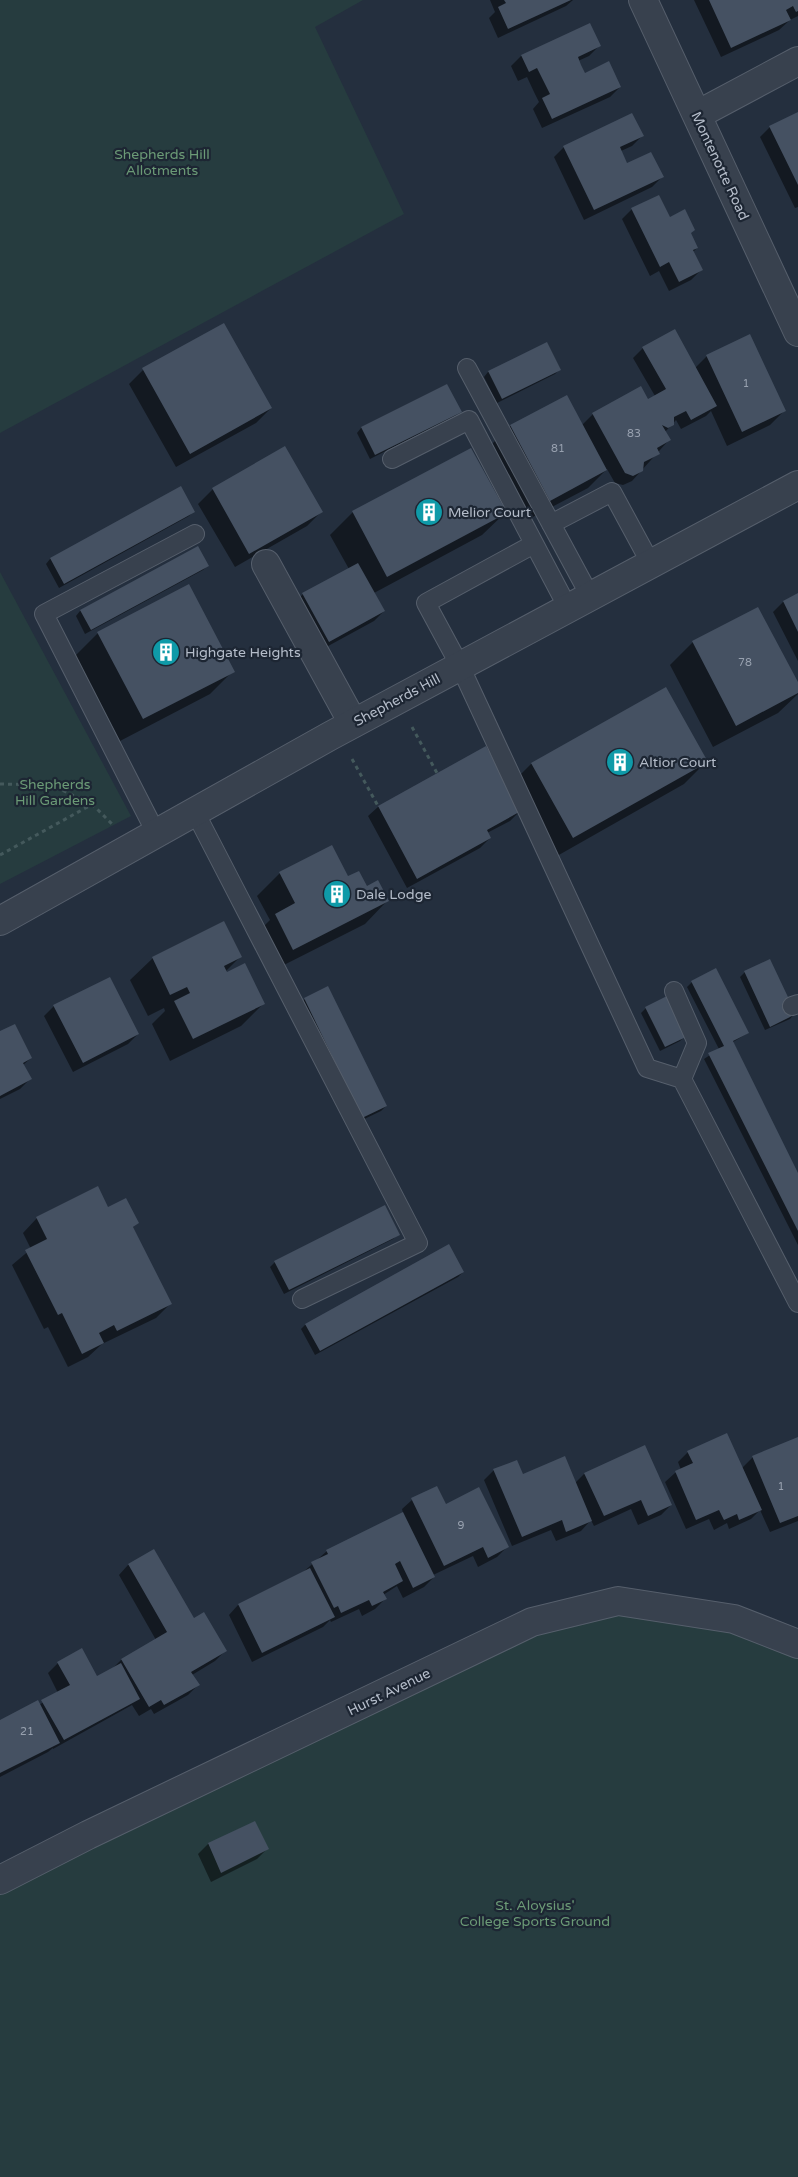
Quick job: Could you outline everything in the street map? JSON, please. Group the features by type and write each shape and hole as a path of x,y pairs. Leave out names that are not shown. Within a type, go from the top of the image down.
{"street":[{"name":"Montenotte Road","path":"643,0 798,332"},
{"path":"697,115 798,62"},
{"name":"Shepherds Hill","path":"0,921 345,728 798,485"},
{"path":"266,564 345,728"},
{"name":"Hurst Avenue","path":"0,1880 88,1835 532,1622 618,1601 734,1619 798,1644"}],"lane":[{"path":"467,368 551,524 579,602"},
{"path":"392,459 469,420 534,544 579,602"},
{"path":"551,524 612,492 651,564"},
{"path":"156,833 44,614 195,534"},
{"path":"534,544 426,603 460,666 647,1068 682,1080 798,1303"},
{"path":"195,812 418,1243 302,1299"},
{"path":"674,991 697,1043 682,1080"}],"path":[{"path":"397,700 438,773"},
{"path":"345,728 378,806"},
{"path":"0,784 51,785 92,804 104,816"},
{"path":"0,855 92,804"}],"green space":[{"name":"Shepherds Hill Allotments","path":"0,0 363,0 315,27 404,214 0,433"},
{"name":"Shepherds Hill Gardens","path":"0,572 131,816 0,884"},
{"name":"St. Aloysius' College Sports Ground","path":"618,1601 798,1644 798,2177 0,2177 0,1880 358,1707"}],"building":[{"path":"504,0 571,0 508,29 498,7 506,3"},
{"path":"709,0 798,0 798,11 796,12 793,6 786,10 791,20 731,48"},
{"path":"590,23 601,46 578,57 581,65 585,73 609,61 621,87 552,119 542,98 550,94 537,68 529,72 521,55"},
{"path":"798,112 798,185 769,126"},
{"path":"632,113 644,136 620,147 627,163 651,152 664,177 594,210 563,146"},
{"path":"659,195 670,217 685,209 695,230 691,233 698,248 693,250 703,270 679,282 669,262 660,267 631,208"},
{"path":"224,323 272,408 190,454 142,368"},
{"path":"675,329 717,406 691,420 686,411 674,417 674,425 668,428 662,425 671,440 657,448 660,454 644,462 643,471 633,476 625,473 592,413 641,386 648,399 666,389 642,347"},
{"path":"750,334 786,411 742,432 706,355"},
{"path":"547,342 561,370 502,399 488,371"},
{"path":"447,384 462,412 375,455 361,427"},
{"path":"567,395 607,470 550,501 510,425"},
{"path":"285,446 323,512 249,554 212,488"},
{"name":"Melior Court","path":"471,448 507,513 387,577 352,511"},
{"path":"181,486 195,512 64,584 50,558"},
{"path":"198,546 209,566 91,630 80,610"},
{"path":"358,563 385,611 329,642 302,593"},
{"name":"Highgate Heights","path":"189,584 235,672 143,719 97,632"},
{"path":"798,593 798,632 783,601"},
{"path":"758,607 798,682 798,693 736,726 692,641"},
{"name":"Altior Court","path":"666,687 708,762 573,838 531,763"},
{"path":"486,746 521,811 487,830 491,838 417,879 378,806"},
{"name":"Dale Lodge","path":"332,845 348,876 359,871 367,886 378,880 389,901 293,950 275,914 295,903 279,872"},
{"path":"224,921 242,957 224,966 227,972 245,963 265,1004 193,1039 174,1001 190,993 187,987 170,995 152,957"},
{"path":"770,959 796,1014 770,1027 744,971"},
{"path":"716,968 749,1033 733,1041 798,1173 798,1231 708,1053 724,1046 691,981"},
{"path":"110,977 139,1034 83,1063 53,1005"},
{"path":"328,986 387,1106 362,1118 304,998"},
{"path":"667,996 686,1037 665,1047 645,1007"},
{"path":"15,1024 32,1058 23,1063 32,1079 0,1096 0,1031"},
{"path":"98,1186 108,1207 126,1198 139,1223 133,1227 172,1304 117,1331 114,1325 99,1333 104,1343 82,1354 62,1313 58,1315 25,1250 47,1239 36,1217"},
{"path":"385,1205 400,1235 289,1290 274,1261"},
{"path":"449,1244 464,1272 320,1351 305,1324"},
{"path":"727,1433 762,1510 739,1520 737,1514 724,1520 719,1510 696,1520 675,1471 693,1463 687,1451"},
{"path":"798,1437 798,1516 780,1523 752,1456"},
{"path":"645,1445 672,1505 648,1516 641,1500 604,1516 584,1473"},
{"path":"565,1456 592,1521 566,1532 562,1520 522,1537 493,1469 517,1460 523,1474"},
{"path":"437,1486 446,1504 479,1487 509,1547 488,1558 483,1547 444,1566 411,1498"},
{"path":"403,1512 435,1577 413,1588 400,1561 395,1564 403,1581 383,1592 387,1599 372,1606 369,1600 341,1613 338,1606 334,1608 311,1562 328,1554 326,1550"},
{"path":"154,1549 194,1618 204,1612 227,1651 191,1672 200,1685 164,1705 161,1700 149,1707 121,1659 167,1632 128,1564"},
{"path":"310,1568 335,1617 262,1653 238,1604"},
{"path":"82,1648 97,1676 121,1663 140,1699 64,1740 41,1700 70,1685 57,1662"},
{"path":"38,1700 60,1743 0,1773 0,1720"},
{"path":"255,1821 269,1849 221,1873 208,1843"}],"place":[{"name":"Melior Court","path":"429,512"},
{"name":"Highgate Heights","path":"166,652"},
{"name":"Altior Court","path":"620,762"},
{"name":"Dale Lodge","path":"337,894"}]}
